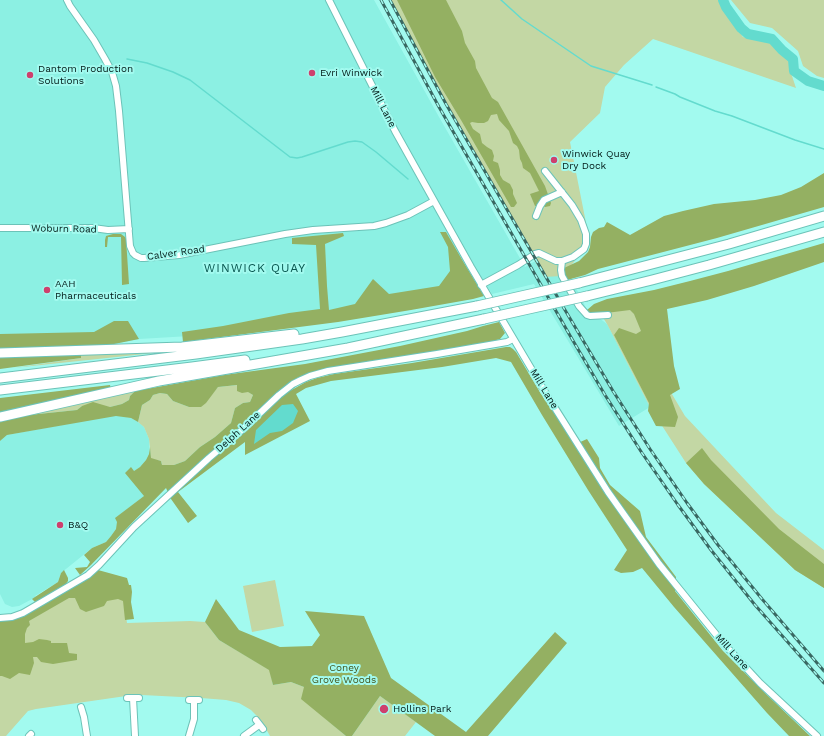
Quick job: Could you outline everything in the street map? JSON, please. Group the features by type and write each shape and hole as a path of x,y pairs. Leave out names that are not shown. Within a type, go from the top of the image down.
{"highway":[{"path":"0,378 196,354 302,339 477,306 579,283 729,244 824,216"},
{"path":"0,390 192,367 308,351 422,331 587,296 702,267 824,232"},
{"path":"0,353 182,347 289,335 417,317"},
{"path":"0,417 159,381 348,348 422,331"}],"street":[{"name":"Calver Road","path":"67,0 105,59 112,72 116,86 130,246 133,253 138,256 144,258 179,255 284,234 313,230 374,226 408,215 434,201"},
{"name":"Mill Lane","path":"329,0 395,131 434,201 514,339 604,486 659,564 723,643 760,682 817,736"},
{"path":"482,285 535,254 539,253 556,261 562,261 573,257 584,249 586,238 585,229 581,220 572,205 545,171"},
{"path":"536,216 544,200 562,192"},
{"name":"Woburn Road","path":"0,228 129,229"},
{"path":"562,261 562,276 587,315 592,317 608,315"},
{"name":"Delph Lane","path":"0,618 23,613 88,575 99,566 134,527 209,458 242,430 279,395 300,380 328,371 444,353 507,342 514,339"},
{"path":"0,614 7,617"},
{"path":"133,698 135,736"},
{"path":"188,736 194,719 194,700"},
{"path":"81,707 87,736"},
{"path":"244,736 259,725"}],"shaded area":[{"path":"0,0 374,0 525,267 542,257 564,264 586,308 607,324 650,407 619,426 534,284 492,294 484,281 475,286 190,336 139,339 99,347 0,350"},
{"path":"391,0 719,0 723,9 743,37 770,42 790,62 791,73 796,88 653,39 624,65 605,87 600,113 570,142 590,243 562,276 544,277 453,116"},
{"path":"731,0 824,0 824,78 817,76 803,66 798,51 772,28 750,23"},
{"path":"632,308 663,379 685,416 776,513 824,550 824,588 795,570 704,484 686,463 650,407 599,311"},
{"path":"154,351 154,353 13,368 81,358 81,354"},
{"path":"238,385 253,395 250,402 243,403 235,408 231,423 215,437 200,447 185,461 174,465 162,465 161,461 151,459 149,439 144,427 138,422 142,405 150,400 153,395 160,393 167,394 173,401 189,407 200,407 218,387"},
{"path":"135,391 130,396 129,400 122,404 110,407 82,406 77,410 29,415"},
{"path":"116,415 131,418 138,422 144,427 149,439 149,454 140,467 134,471 144,496 116,518 118,522 116,529 106,542 92,548 61,573 58,582 35,596 36,597 19,606 12,607 5,604 0,594 0,441 7,435"},
{"path":"275,580 284,626 252,632 243,586"},
{"path":"122,587 127,623 205,622 219,640 270,670 273,685 291,682 304,687 326,719 346,736 270,736 261,720 251,710 239,703 226,700 142,695 126,696 28,711 6,736 0,736 0,622 19,622 77,590"},
{"name":"Hollins Park","path":"380,696 416,722 405,736 352,736"}],"green space":[{"path":"397,0 446,0 462,31 465,43 475,61 476,68 492,98 498,102 545,186 551,203 550,206 535,206 530,194 539,191 530,173 523,168 519,150 513,143 509,131 499,120 497,114 491,115 488,121 484,123 470,123 473,129 480,134 482,143 492,150 494,156 493,161 498,163 500,175 503,180 510,184 513,190 517,203 514,207 511,207 435,77"},
{"path":"824,173 824,207 717,238 598,269 585,275 565,280 564,268 579,261 588,252 593,232 604,227 607,222 630,235 664,216 714,204 755,200 781,195 801,187"},
{"path":"440,232 446,232 484,296 338,322 183,342 182,332 320,309 316,245 292,244 292,238 343,233 344,236 325,244 329,310 355,304 373,279 389,294 439,286 450,271 448,247"},
{"path":"121,234 126,239 129,284 122,285 121,237 108,237 107,247 105,247 106,236"},
{"path":"824,243 824,262 754,286 707,300 667,309 674,366 680,389 670,395 678,417 675,427 656,426 648,411 649,403 614,335 619,328 636,334 641,331 634,314 630,310 606,313 594,318 587,310 594,304 607,299 690,281"},
{"path":"114,321 128,321 139,339 99,347 0,350 0,334 94,332"},
{"path":"499,322 505,333 500,339 482,344 316,371 297,378 279,391 288,392 306,382 334,374 510,347 516,352 541,394 556,404 578,443 587,439 599,458 600,468 610,485 640,511 646,537 676,577 675,591 723,651 810,736 789,736 674,607 642,568 633,572 621,573 614,570 627,550 588,490 511,362 496,358 442,367 331,381 306,388 296,394 310,421 245,455 245,442 178,492 197,516 188,523 171,499 166,488 80,575 75,568 87,567 90,562 84,555 92,548 106,542 116,529 117,522 115,518 144,496 125,473 131,467 134,471 140,467 149,454 150,447 151,458 161,461 162,465 174,465 185,461 200,447 215,437 231,423 235,408 243,403 250,402 253,395 248,392 242,393 237,391 237,385 218,387 206,403 201,407 189,407 173,401 167,394 160,393 153,395 150,400 142,405 138,422 131,418 116,416 7,435 0,441 0,421 29,415 77,410 82,406 93,402 110,407 122,404 129,400 130,396 135,391 224,375 305,364 400,346 467,331"},
{"path":"81,354 81,358 0,369 0,357"},
{"path":"110,385 111,389 0,414 0,398"},
{"path":"702,448 711,460 779,529 824,564 824,588 795,570 704,484 686,463"},
{"path":"64,570 68,578 65,585 36,603 32,599 58,582 61,573"},
{"path":"98,570 127,578 129,585 131,585 131,602 134,619 125,620 123,601 118,599 107,601 104,606 86,612 80,609 75,598 69,598 29,621 30,625 25,634 25,643 33,642 39,639 51,641 51,643 67,643 69,653 77,654 77,660 53,664 41,662 37,657 33,657 34,663 30,675 19,673 10,679 0,676 0,621 12,620 28,613 76,586"},
{"name":"Coney Grove Woods","path":"216,599 239,630 280,647 312,646 320,635 305,611 364,616 391,678 466,732 555,632 567,643 488,736 435,736 380,696 352,736 346,736 301,699 304,687 291,682 273,685 269,670 219,640 205,622"}],"water":[{"path":"293,404 298,411 293,423 282,431 270,433 254,444 256,430 282,405"}],"waterway":[{"path":"501,0 522,19 591,66 652,85"},
{"path":"723,0 726,7 741,28 748,34 772,39 793,59 794,71 808,81 824,86"},
{"path":"127,59 147,63 190,80 290,157 302,157 348,142 362,142 408,179"},
{"path":"656,87 715,111 824,149"}],"railway":[{"path":"381,0 439,107 572,339 642,453 711,550 755,605 824,683"},
{"path":"390,0 446,104 565,310 613,391 650,449 718,545 824,671"}],"place":[{"name":"Evri Winwick","path":"312,73"},
{"name":"Dantom Production Solutions","path":"30,75"},
{"name":"Winwick Quay Dry Dock","path":"554,160"},
{"name":"AAH Pharmaceuticals","path":"47,290"},
{"name":"B&Q","path":"60,525"},
{"name":"Hollins Park","path":"384,709"}],"district":[{"name":"WINWICK QUAY","path":"255,268"}]}
